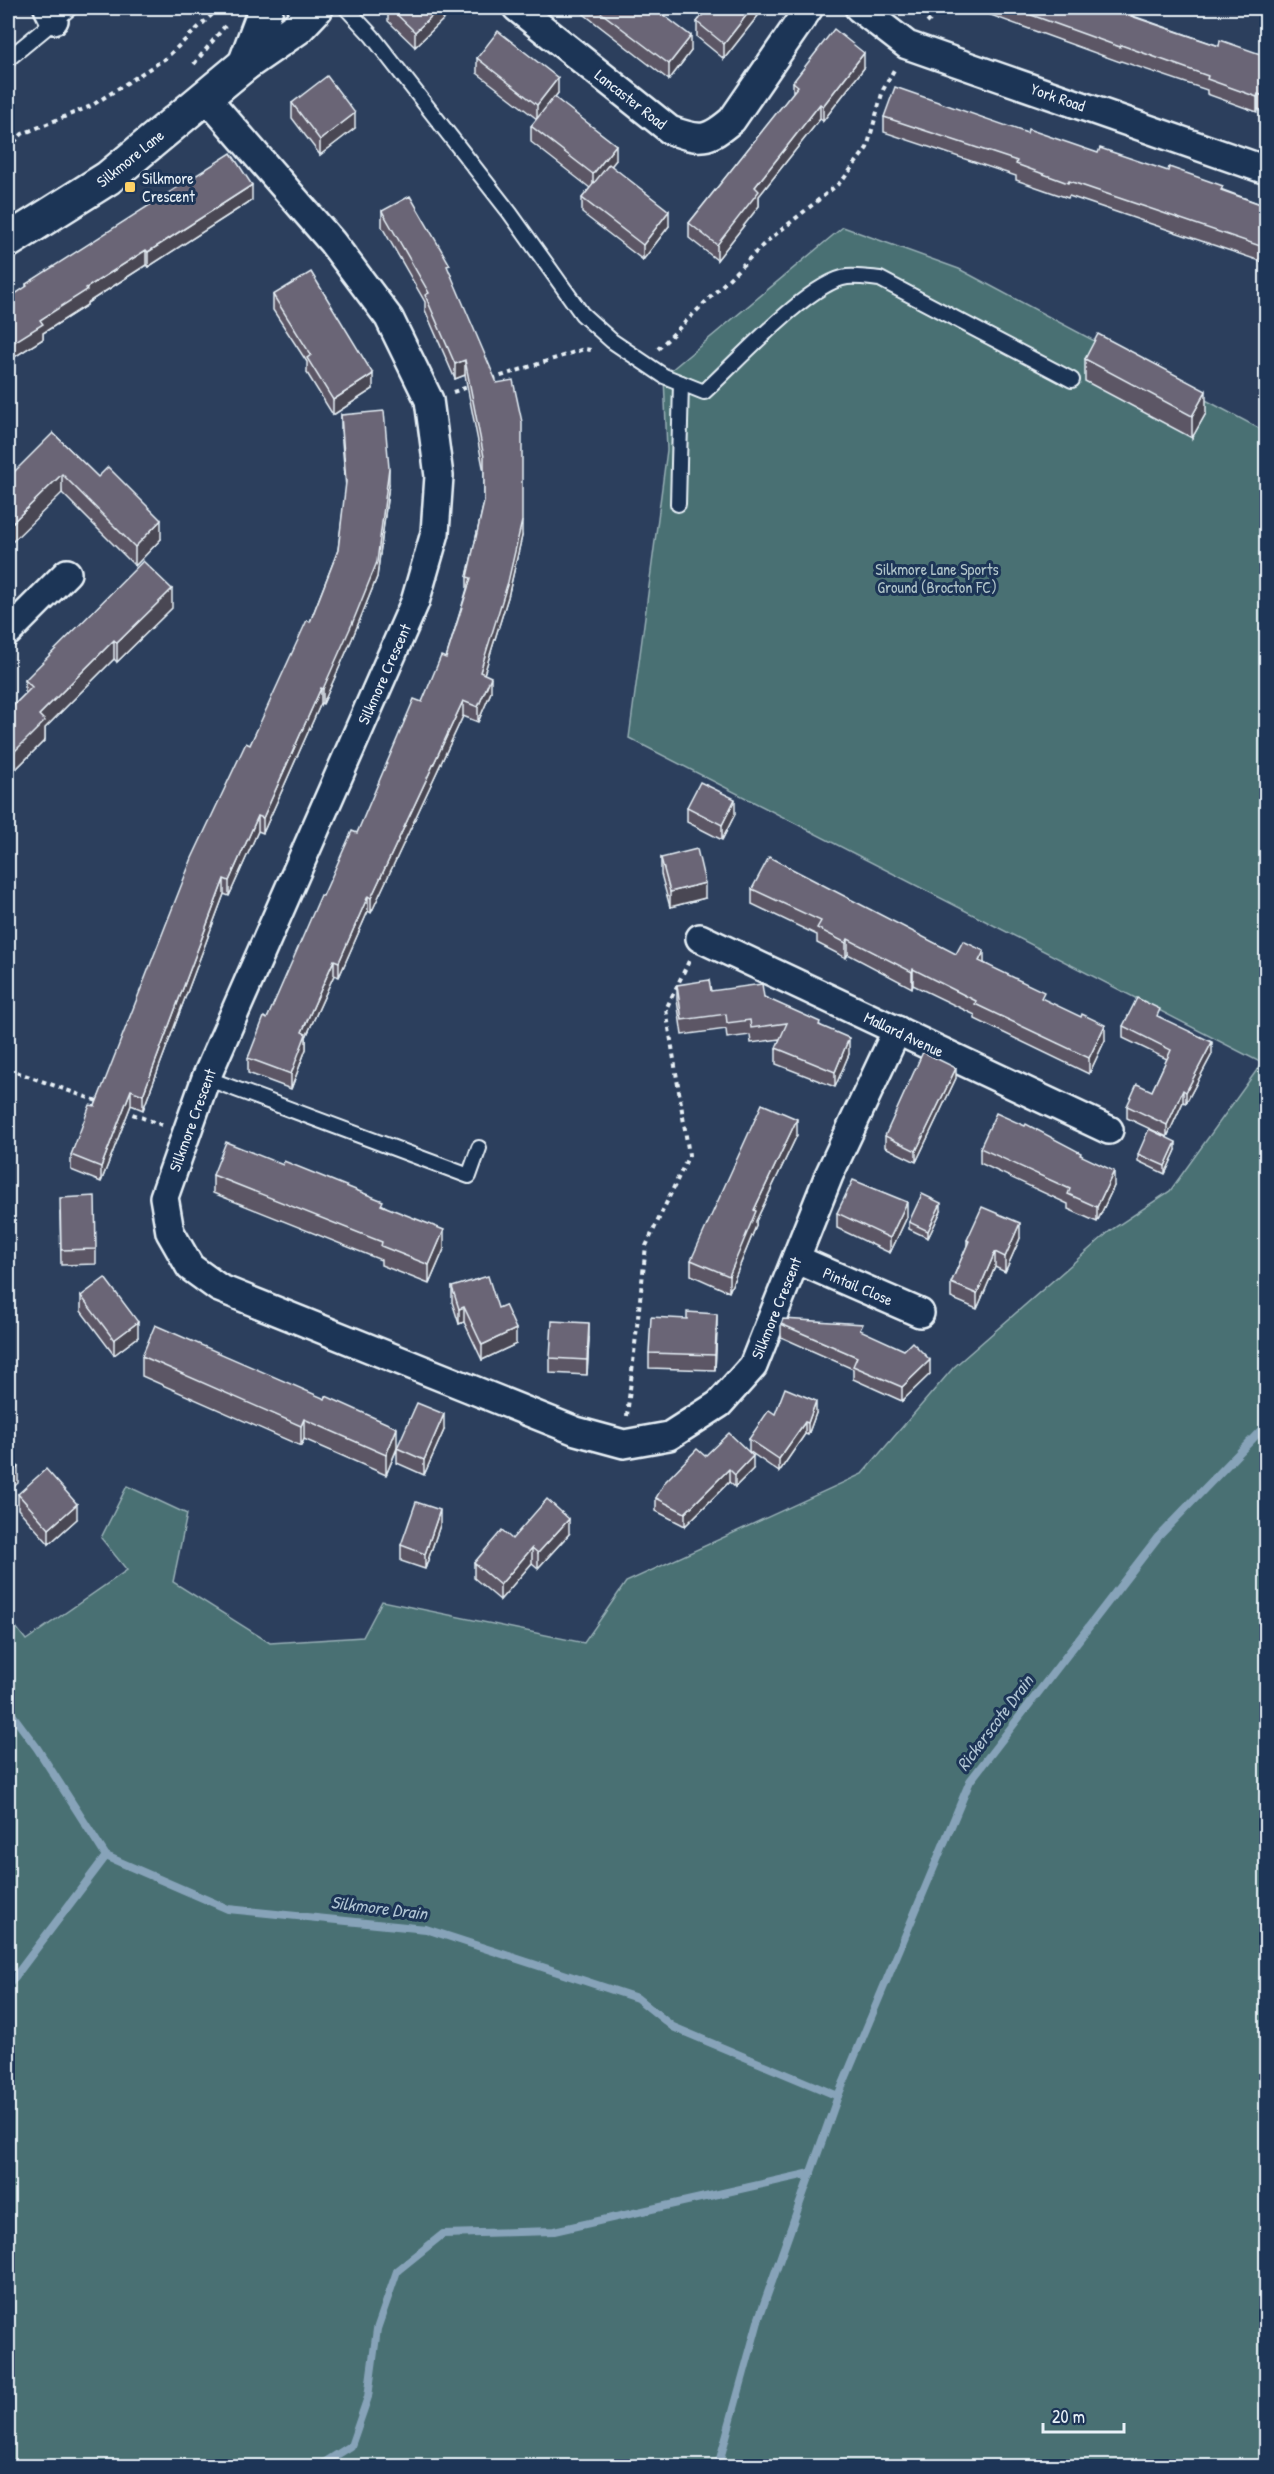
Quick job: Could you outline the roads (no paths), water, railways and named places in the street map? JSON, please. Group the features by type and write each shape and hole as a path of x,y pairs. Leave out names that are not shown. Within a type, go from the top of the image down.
{"street":[{"path":"245,64 266,8"},
{"name":"Silkmore Lane","path":"8,242 108,178 197,84 245,64 297,28 316,8"},
{"name":"Lancaster Road","path":"517,8 670,130 695,139 716,134 732,120 808,8"},
{"name":"York Road","path":"859,8 907,45 1266,170"},
{"name":"Silkmore Crescent","path":"197,84 332,242 389,318 429,400 439,476 435,533 415,602 206,1078 164,1197 170,1232 190,1267 219,1288 576,1431 624,1444 669,1436 719,1404 753,1366 829,1175 897,1030"},
{"path":"8,632 67,573"},
{"name":"Mallard Avenue","path":"700,938 1109,1130"},
{"name":"Pintail Close","path":"796,1259 920,1313"}],"lane":[{"path":"346,8 372,36 510,213 582,314 612,341 664,376 705,392 786,314 826,285 847,277 880,279 1072,380"},
{"path":"8,59 58,12"},
{"path":"678,504 681,383"},
{"path":"206,1078 469,1176 479,1148"}],"waterway":[{"name":"Rickerscote Drain","path":"718,2466 759,2318 838,2096 970,1781 1158,1537 1266,1425"},
{"name":"Silkmore Drain","path":"8,1709 37,1748 106,1856 228,1909 426,1929 637,1998 673,2027 838,2096"},
{"path":"8,1986 106,1856"},
{"path":"319,2466 351,2446 368,2397 377,2329 397,2271 443,2234 554,2231 811,2173"}],"place":[{"name":"Silkmore Crescent","path":"130,187"}],"park label":[{"name":"Silkmore Lane Sports Ground (Brocton FC)","path":"937,578"}]}
